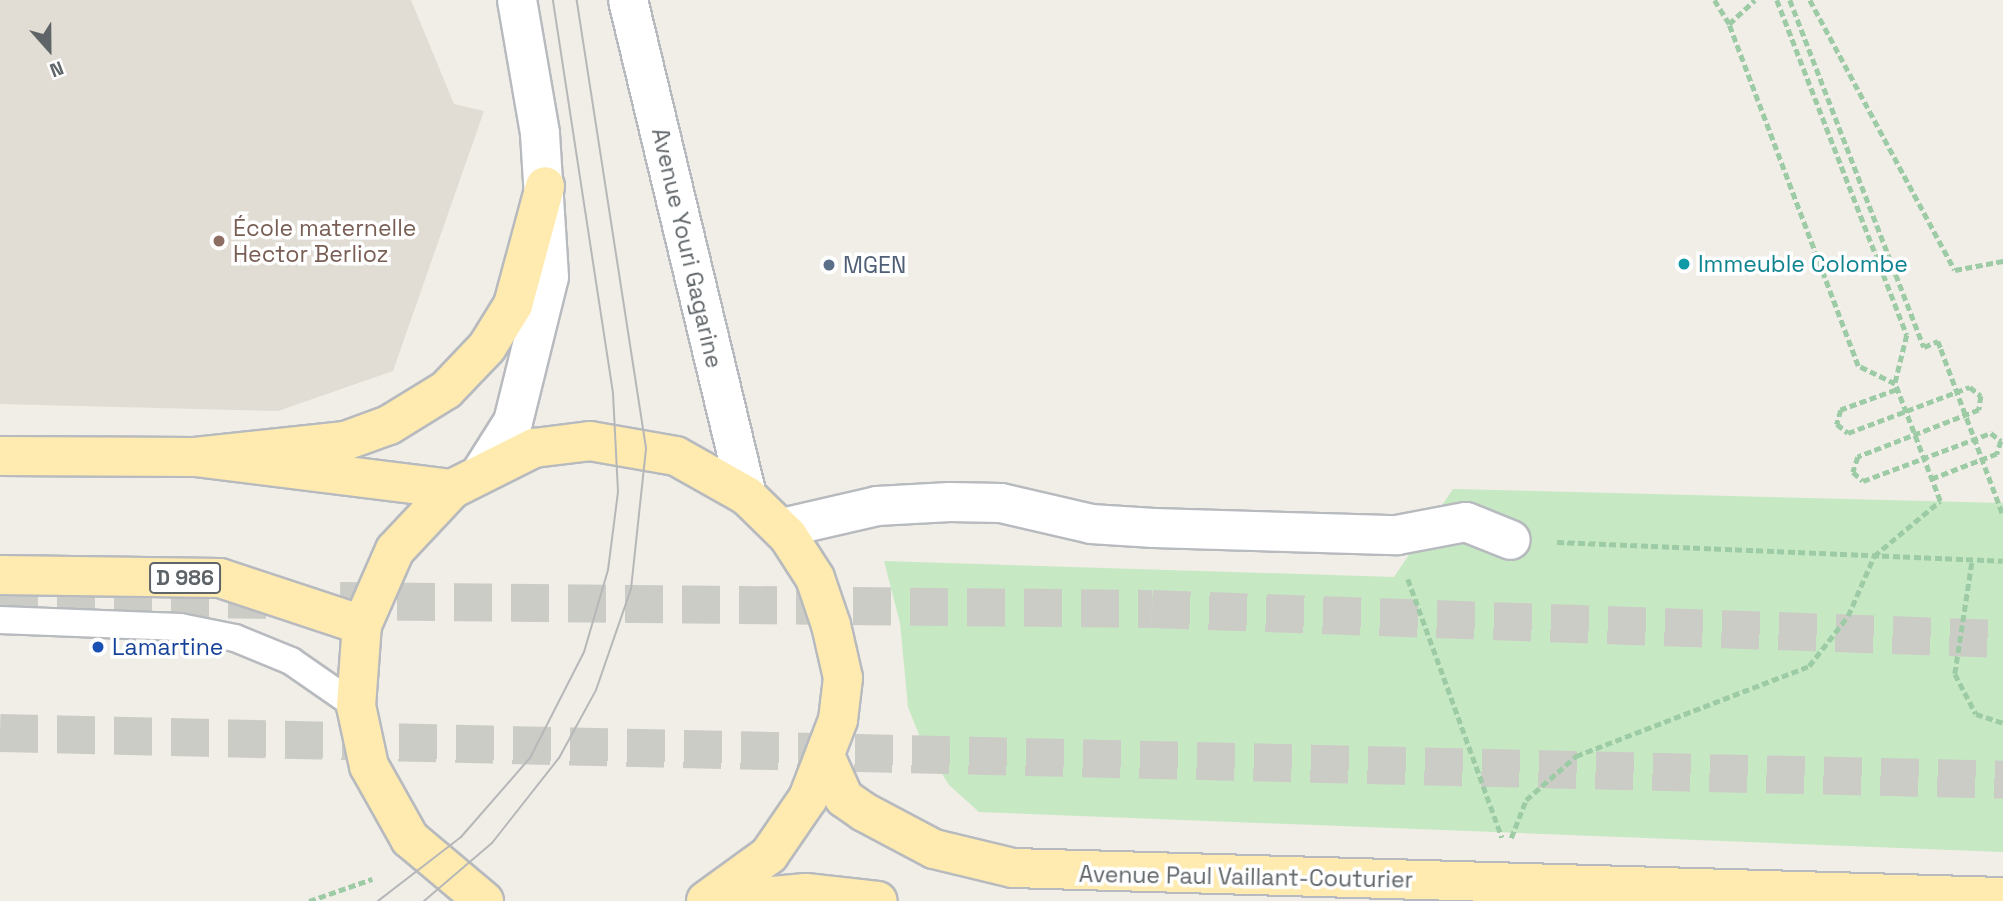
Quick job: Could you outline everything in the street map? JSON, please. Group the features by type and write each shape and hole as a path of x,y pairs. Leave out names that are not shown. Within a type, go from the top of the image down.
{"main road":[{"path":"195,457 345,441 389,425 446,390 487,347 513,305 545,186"},
{"path":"484,901 433,863 395,817 369,766 356,706 362,625 395,550 467,480 560,443 617,443 676,456 747,496 782,528 815,578 843,678 825,758 808,799 769,855 706,901"},
{"path":"0,456 195,457 467,480"},
{"name":"D 986","path":"0,575 220,578 362,625"},
{"name":"Avenue Paul Vaillant-Couturier","path":"825,758 844,798 864,812 934,849 991,865 2003,897"},
{"path":"718,901 806,893 878,901"}],"street":[{"path":"467,480 513,422 547,289 545,186 516,0"},
{"name":"Avenue Youri Gagarine","path":"628,0 747,496"},
{"path":"782,528 877,506 939,502 1001,503 1129,526 1397,536 1466,522 1511,540"}],"lane":[{"path":"0,620 180,627 234,638 291,661 356,706"}],"path":[{"path":"1714,0 1729,24 1858,366 1896,387"},
{"path":"1729,24 1755,0"},
{"path":"1511,883 1516,816 1561,765 1602,743 1763,689 1809,666 1848,616 1874,555 1940,501 1896,387 1907,335 1777,0"},
{"path":"1790,0 1924,347 1938,341 2003,515"},
{"path":"1810,0 1955,270 2003,261"},
{"path":"1896,387 1841,410 1836,424 1848,433 1970,387 1981,396 1979,410 1858,457 1853,472 1863,481 1990,433 2001,441 1997,454 1932,479"},
{"path":"1397,536 1411,593 1497,815 1511,883"},
{"path":"1511,540 1874,555 1972,563 2003,561"},
{"path":"1972,563 1955,674 1976,714 2003,723"},
{"path":"309,901 372,879"}],"shaded area":[{"name":"École maternelle Hector Berlioz","path":"0,0 411,0 454,104 484,111 393,371 278,411 0,404"}],"green space":[{"path":"1453,489 2003,503 2003,852 979,812 949,785 921,740 908,707 900,623 884,561 1394,577"}],"tunnel":[{"path":"0,597 276,600"},
{"path":"340,601 1152,609 2003,639"},
{"path":"0,733 2003,780"}],"tram line":[{"path":"378,901 461,837 530,758 584,652 608,570 618,492 613,393 553,0"},
{"path":"424,901 492,843 559,758 596,690 631,589 646,448 577,0"}],"place":[{"name":"École maternelle Hector Berlioz","path":"219,241"},
{"name":"Immeuble Colombe","path":"1684,264"},
{"name":"MGEN","path":"829,265"},
{"name":"Lamartine","path":"98,647"}]}
